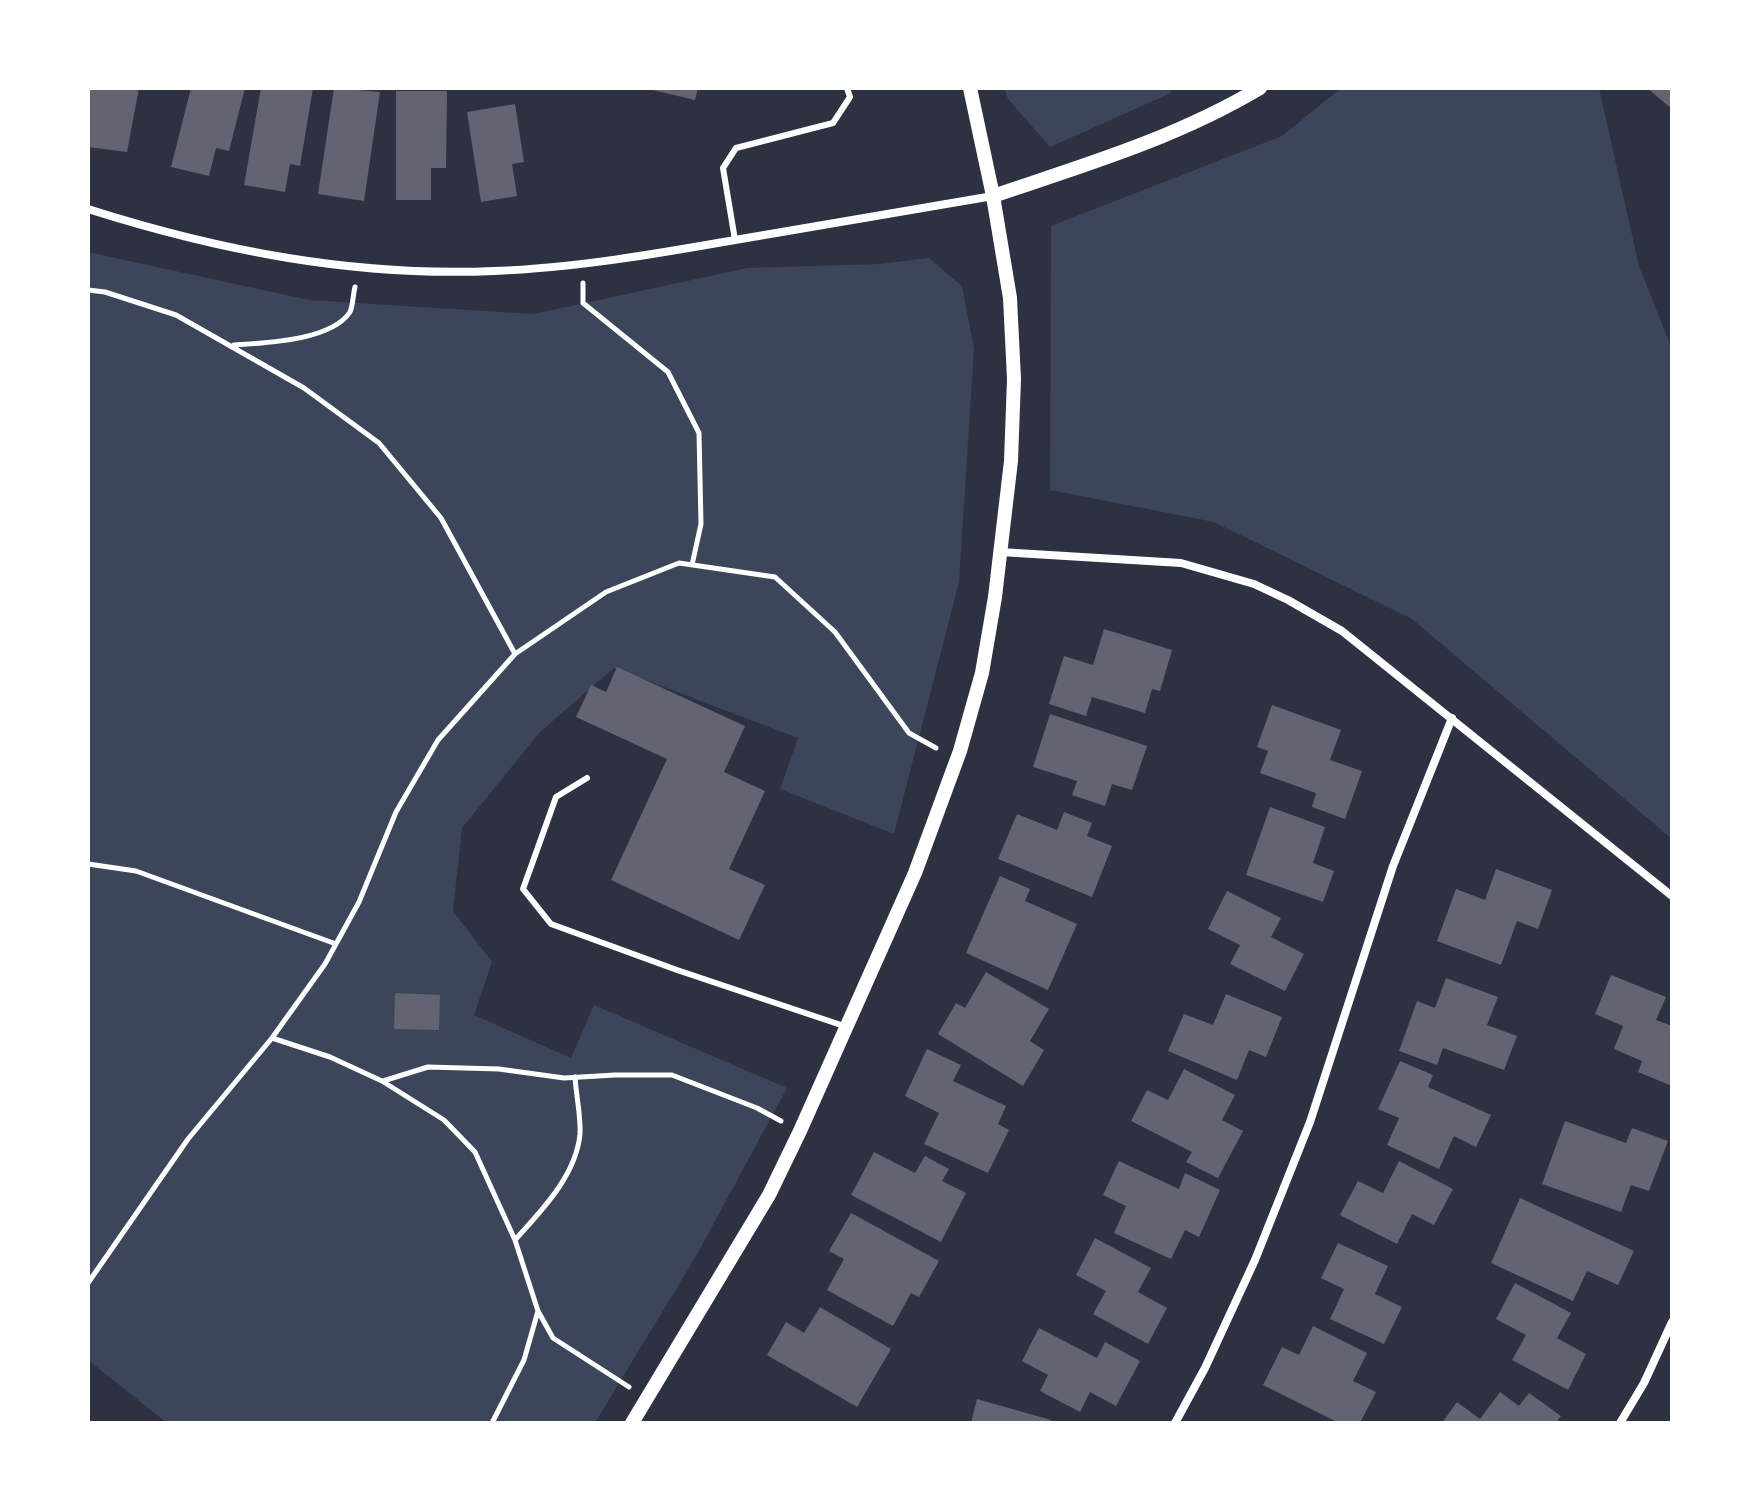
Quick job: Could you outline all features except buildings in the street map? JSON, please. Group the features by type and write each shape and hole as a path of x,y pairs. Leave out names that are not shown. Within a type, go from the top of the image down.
{"street":[{"path":"632,1423 769,1195 800,1131 915,873 957,759 982,673 995,597 1011,461 1014,379 1010,298 970,88"},
{"path":"88,209 227,249 358,267 492,271 583,264 993,196 1145,145 1219,112 1260,88"},
{"path":"1000,552 1181,563 1254,584 1288,600 1342,631 1672,896"},
{"path":"1175,1423 1205,1368 1255,1260 1310,1122 1393,866 1452,718"},
{"path":"1620,1423 1644,1383 1672,1322"}],"lane":[{"path":"735,240 723,168 736,148 833,123 850,97 847,88"},
{"path":"587,778 556,797 523,889 551,924 847,1027"}],"path":[{"path":"583,264 583,303 668,372 699,433 701,524 692,565"},
{"path":"233,346 298,340 336,325 350,312 358,267"},
{"path":"88,290 105,292 176,315 304,388 379,443 441,518 515,654"},
{"path":"88,1283 188,1139 272,1038 336,944 359,902 396,812 438,740 515,654 606,592 679,563 775,577 835,632 909,733 957,759"},
{"path":"88,864 136,871 336,944"},
{"path":"272,1038 330,1057 382,1081 444,1120 475,1152 515,1240 538,1311 553,1338 647,1398"},
{"path":"382,1081 428,1067 499,1069 575,1077 672,1075 757,1108 800,1131"},
{"path":"515,1240 543,1209 569,1171 580,1135 575,1077"},
{"path":"492,1423 524,1360 538,1311"}],"shaded area":[{"path":"1004,88 1169,88 1171,93 1050,147 1008,99"},
{"path":"1341,88 1599,88 1639,266 1672,349 1672,839 1412,619 1214,522 1050,490 1051,226 1282,136"},
{"path":"88,252 309,300 534,314 747,268 879,264 929,258 962,286 974,349 959,582 894,834 780,789 798,738 614,668 540,732 462,828 453,911 492,962 474,1015 571,1058 594,1005 787,1088 695,1258 595,1423 167,1423 88,1360"}]}
